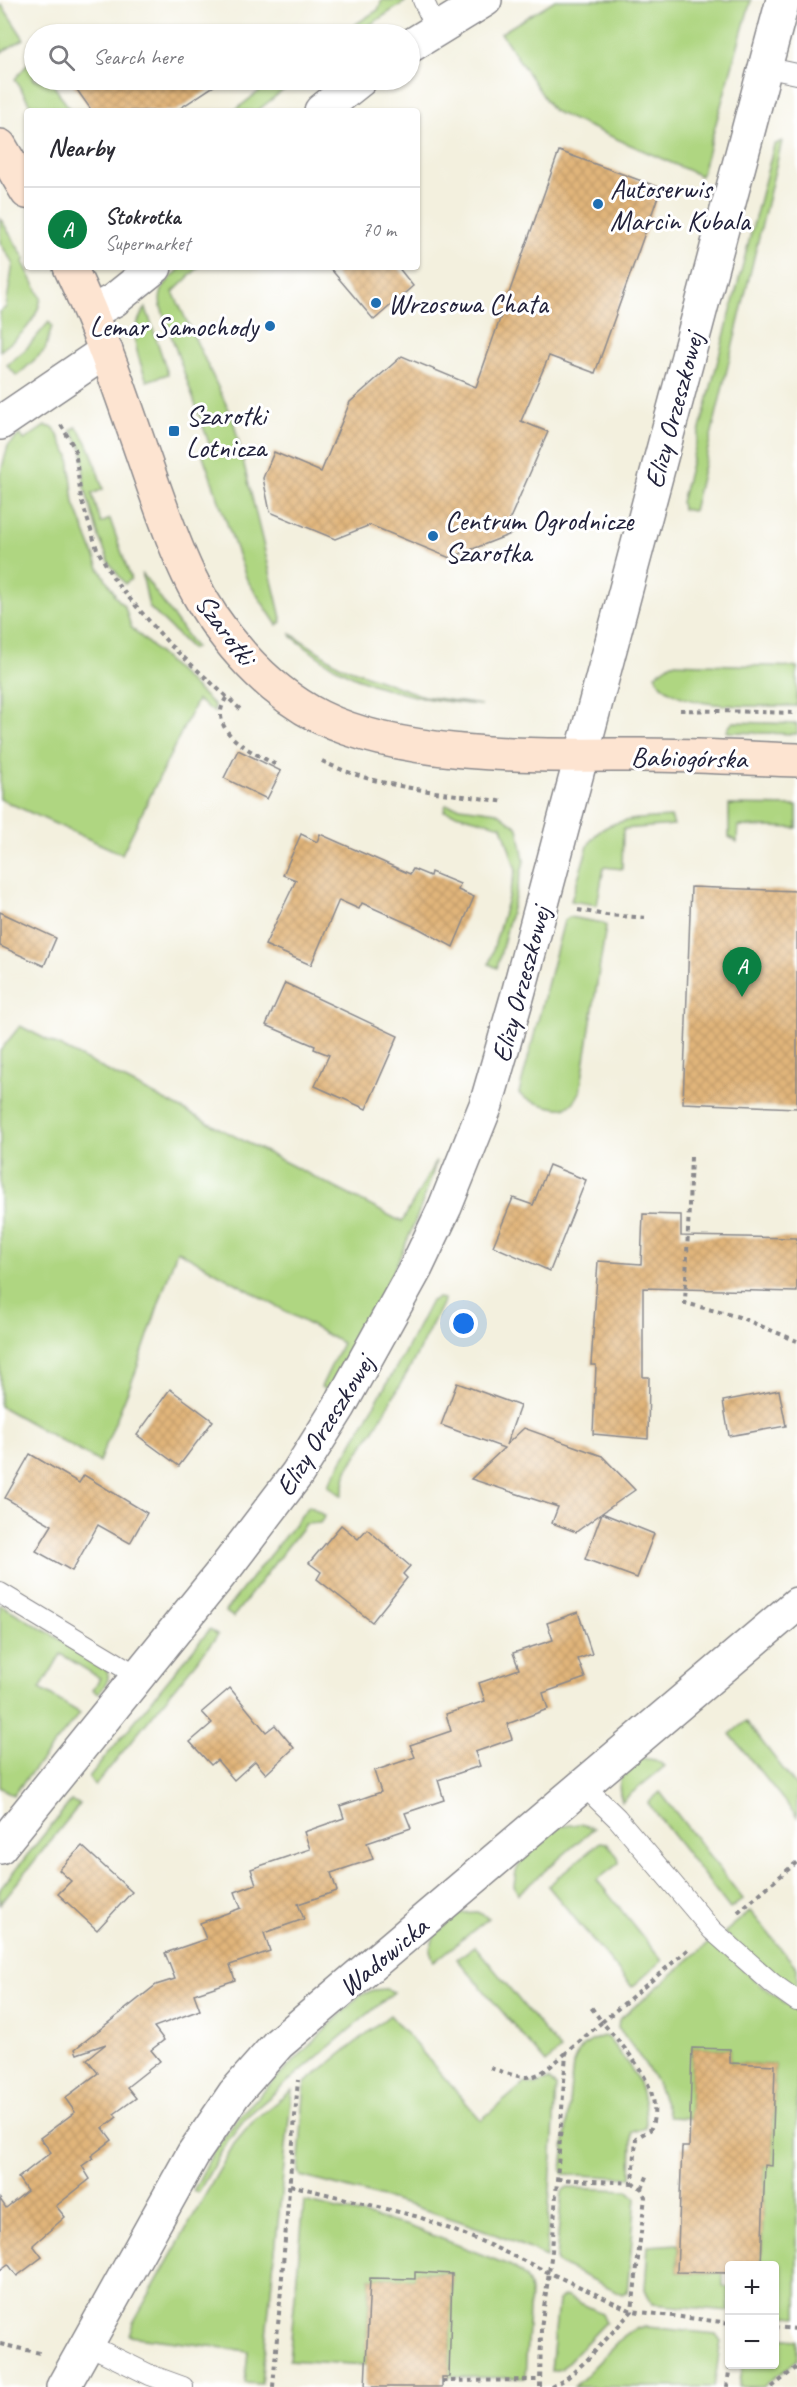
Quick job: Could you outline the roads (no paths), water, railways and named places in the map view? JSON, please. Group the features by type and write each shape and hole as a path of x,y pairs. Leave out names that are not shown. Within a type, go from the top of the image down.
{"street":[{"path":"423,25 484,0"},
{"name":"Elizy Orzeszkowej","path":"0,1847 227,1566 297,1474 369,1354 426,1248 466,1158 486,1105 783,0"},
{"path":"325,108 347,90"},
{"path":"0,146 24,187"},
{"name":"Szarotki","path":"71,270 92,312 164,516 188,574 214,622 268,682 320,717 375,737 437,748 581,755"},
{"path":"92,312 114,300 151,270"},
{"path":"0,423 106,351"},
{"name":"Babiogórska","path":"581,755 680,755 797,760"},
{"name":"Wadowicka","path":"63,2387 193,2154 234,2094 278,2044 797,1604"}],"lane":[{"path":"764,67 797,74"},
{"path":"0,1593 138,1676"},
{"path":"582,1784 617,1818 712,1930 772,1984 797,2001"},
{"path":"87,2344 150,2375 183,2387"}],"place":[{"name":"Autoserwis Marcin Kubala","path":"598,204"},
{"name":"Wrzosowa Chata","path":"376,303"},
{"name":"Lemar Samochody","path":"270,326"},
{"name":"Szarotki Lotnicza","path":"174,431"},
{"name":"Centrum Ogrodnicze Szarotka","path":"433,536"},
{"name":"Stokrotka","path":"742,997"}]}
